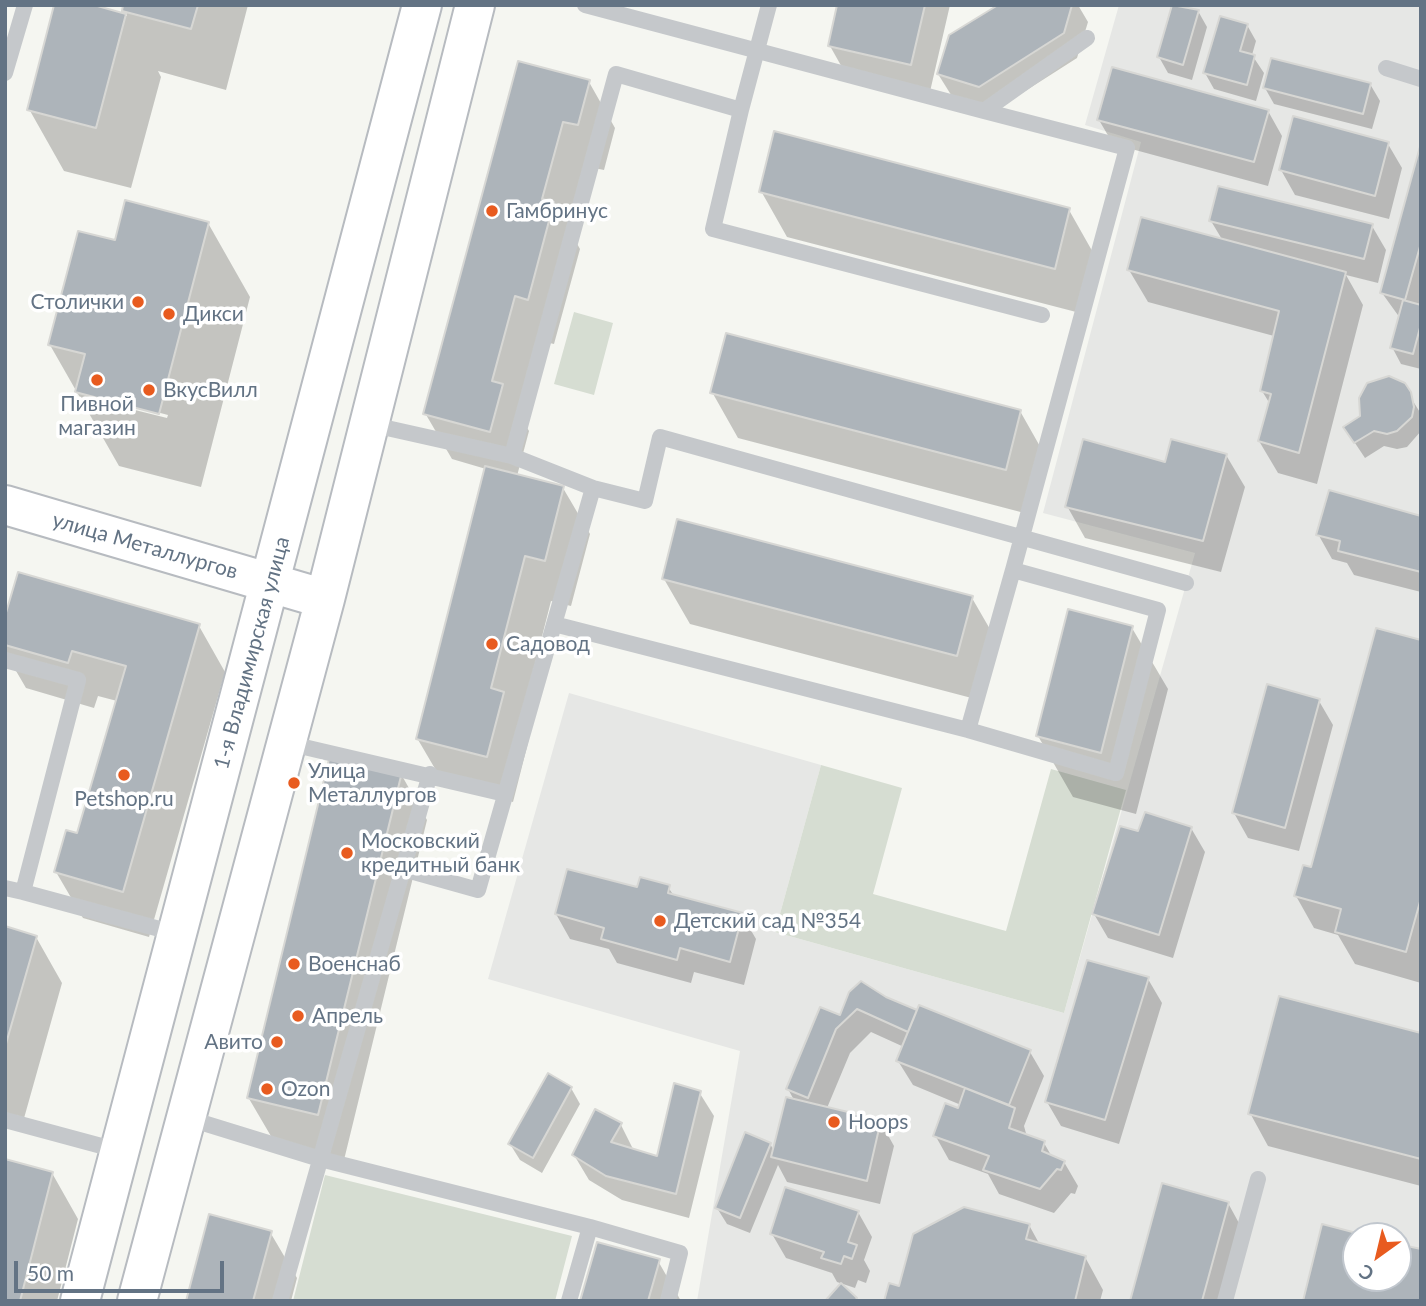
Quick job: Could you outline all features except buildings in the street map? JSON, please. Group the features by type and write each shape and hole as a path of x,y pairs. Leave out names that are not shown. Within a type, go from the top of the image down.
{"main road":[{"name":"1-я Владимирская улица","path":"80,1301 422,5"},
{"path":"137,1301 325,599 475,5"},
{"name":"улица Металлургов","path":"5,505 325,599"}],"lane":[{"path":"5,73 25,5"},
{"path":"584,5 758,53 916,86 984,111 1127,148 968,730"},
{"path":"769,5 713,229 1042,315"},
{"path":"984,111 1087,38"},
{"path":"1386,68 1421,79"},
{"path":"512,456 616,74 741,110"},
{"path":"369,424 512,456 593,488 645,501 660,437 1186,583"},
{"path":"403,869 478,890 593,488"},
{"path":"554,624 968,730 1115,773 1158,610 1013,570"},
{"path":"5,660 78,680 23,892"},
{"path":"287,743 430,774 505,794"},
{"path":"280,1301 430,774"},
{"path":"5,888 178,934"},
{"path":"187,1118 320,1159 590,1227 680,1253 668,1301"},
{"path":"5,1120 120,1151"},
{"path":"1226,1301 1258,1180"},
{"path":"569,1301 590,1227"}],"shaded area":[{"path":"1119,5 1421,5 1421,1301 697,1301 740,1051 488,979 569,693 821,765 775,932 1064,1013 1195,553 1043,513 1141,142 1085,125"},
{"path":"574,312 613,323 594,395 554,384"},
{"path":"821,765 902,788 873,894 1006,931 1051,769 1126,790 1064,1013 775,932"},
{"path":"325,1175 572,1236 555,1301 293,1301"}],"place":[{"name":"Гамбринус","path":"492,211"},
{"name":"Столички","path":"138,302"},
{"name":"Дикси","path":"169,314"},
{"name":"Пивной магазин","path":"97,380"},
{"name":"ВкусВилл","path":"149,390"},
{"name":"Садовод","path":"492,644"},
{"name":"Petshop.ru","path":"124,775"},
{"name":"Улица Металлургов","path":"294,783"},
{"name":"Московский кредитный банк","path":"347,853"},
{"name":"Детский сад №354","path":"660,921"},
{"name":"Военснаб","path":"294,964"},
{"name":"Апрель","path":"298,1016"},
{"name":"Авито","path":"277,1042"},
{"name":"Ozon","path":"267,1089"},
{"name":"Hoops","path":"834,1122"}]}
